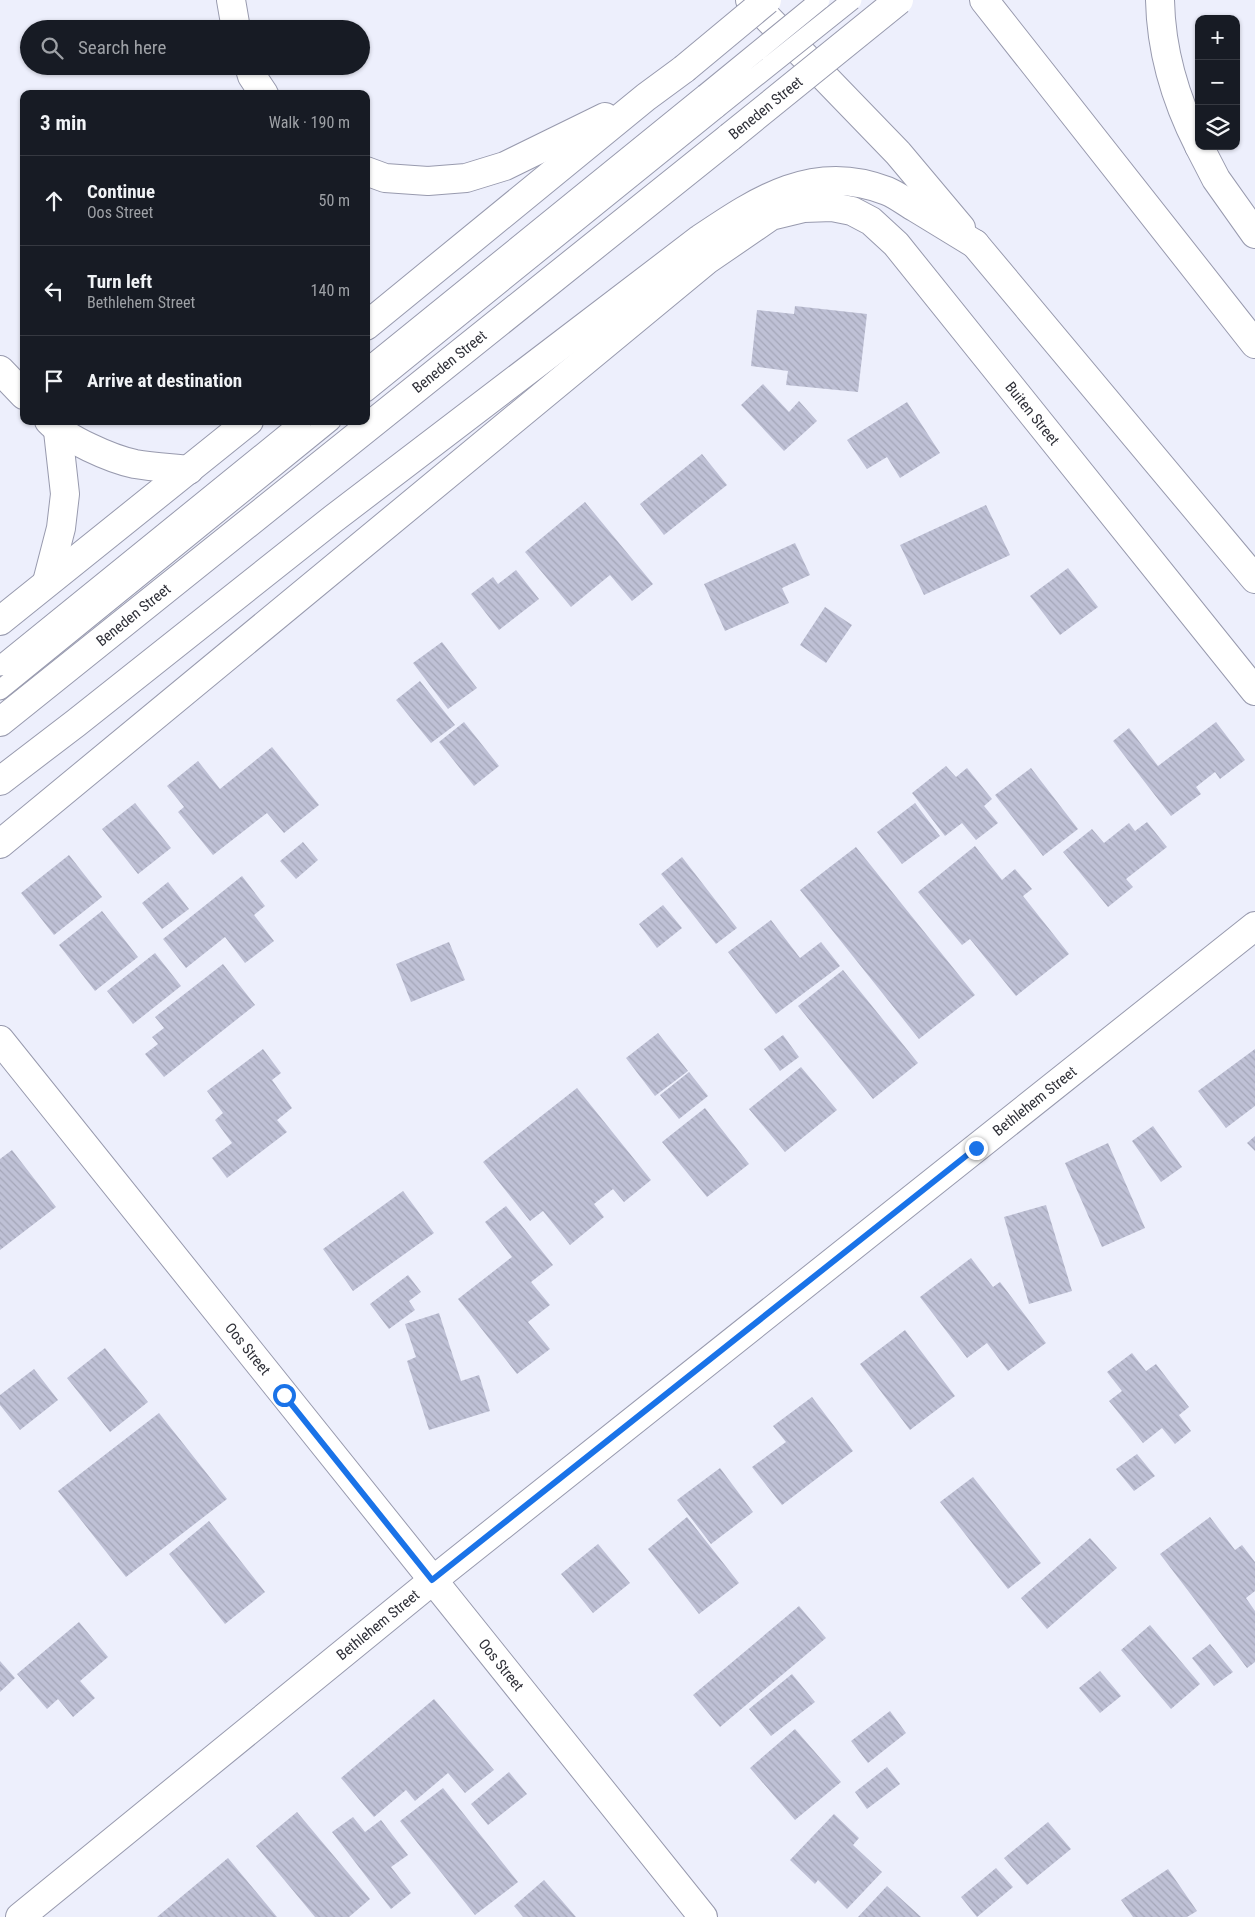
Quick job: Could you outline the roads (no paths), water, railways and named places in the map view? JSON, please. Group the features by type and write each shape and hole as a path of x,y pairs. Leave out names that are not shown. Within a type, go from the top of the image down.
{"street":[{"path":"231,0 234,20"},
{"path":"750,0 898,153 1255,579"},
{"path":"370,323 767,0"},
{"name":"Beneden Street","path":"0,722 899,0"},
{"path":"984,0 1255,344"},
{"path":"1160,0 1160,25 1169,69 1187,123 1195,138"},
{"path":"252,75 261,90"},
{"path":"370,172 385,178 428,181 466,178 505,166 646,97"},
{"path":"1201,150 1216,179 1255,234"},
{"path":"0,781 84,717 333,519 692,244 742,211 770,196 798,185 828,181 859,182 888,191 975,244"},
{"name":"Buiten Street","path":"0,844 699,267 770,216 804,208 832,207 852,211 871,221 896,244 1255,691"},
{"path":"0,370 20,391"},
{"path":"0,620 244,425"},
{"path":"54,426 104,454 134,464 189,470"},
{"path":"47,582 61,528 65,494 54,426"},
{"name":"Bethlehem Street","path":"20,1917 432,1580 1255,926"},
{"name":"Oos Street","path":"0,1040 703,1917"}],"lane":[{"path":"370,389 711,101 820,0"},
{"path":"370,366 711,101 852,0"},
{"path":"0,666 297,425"},
{"path":"0,690 326,425"}]}
